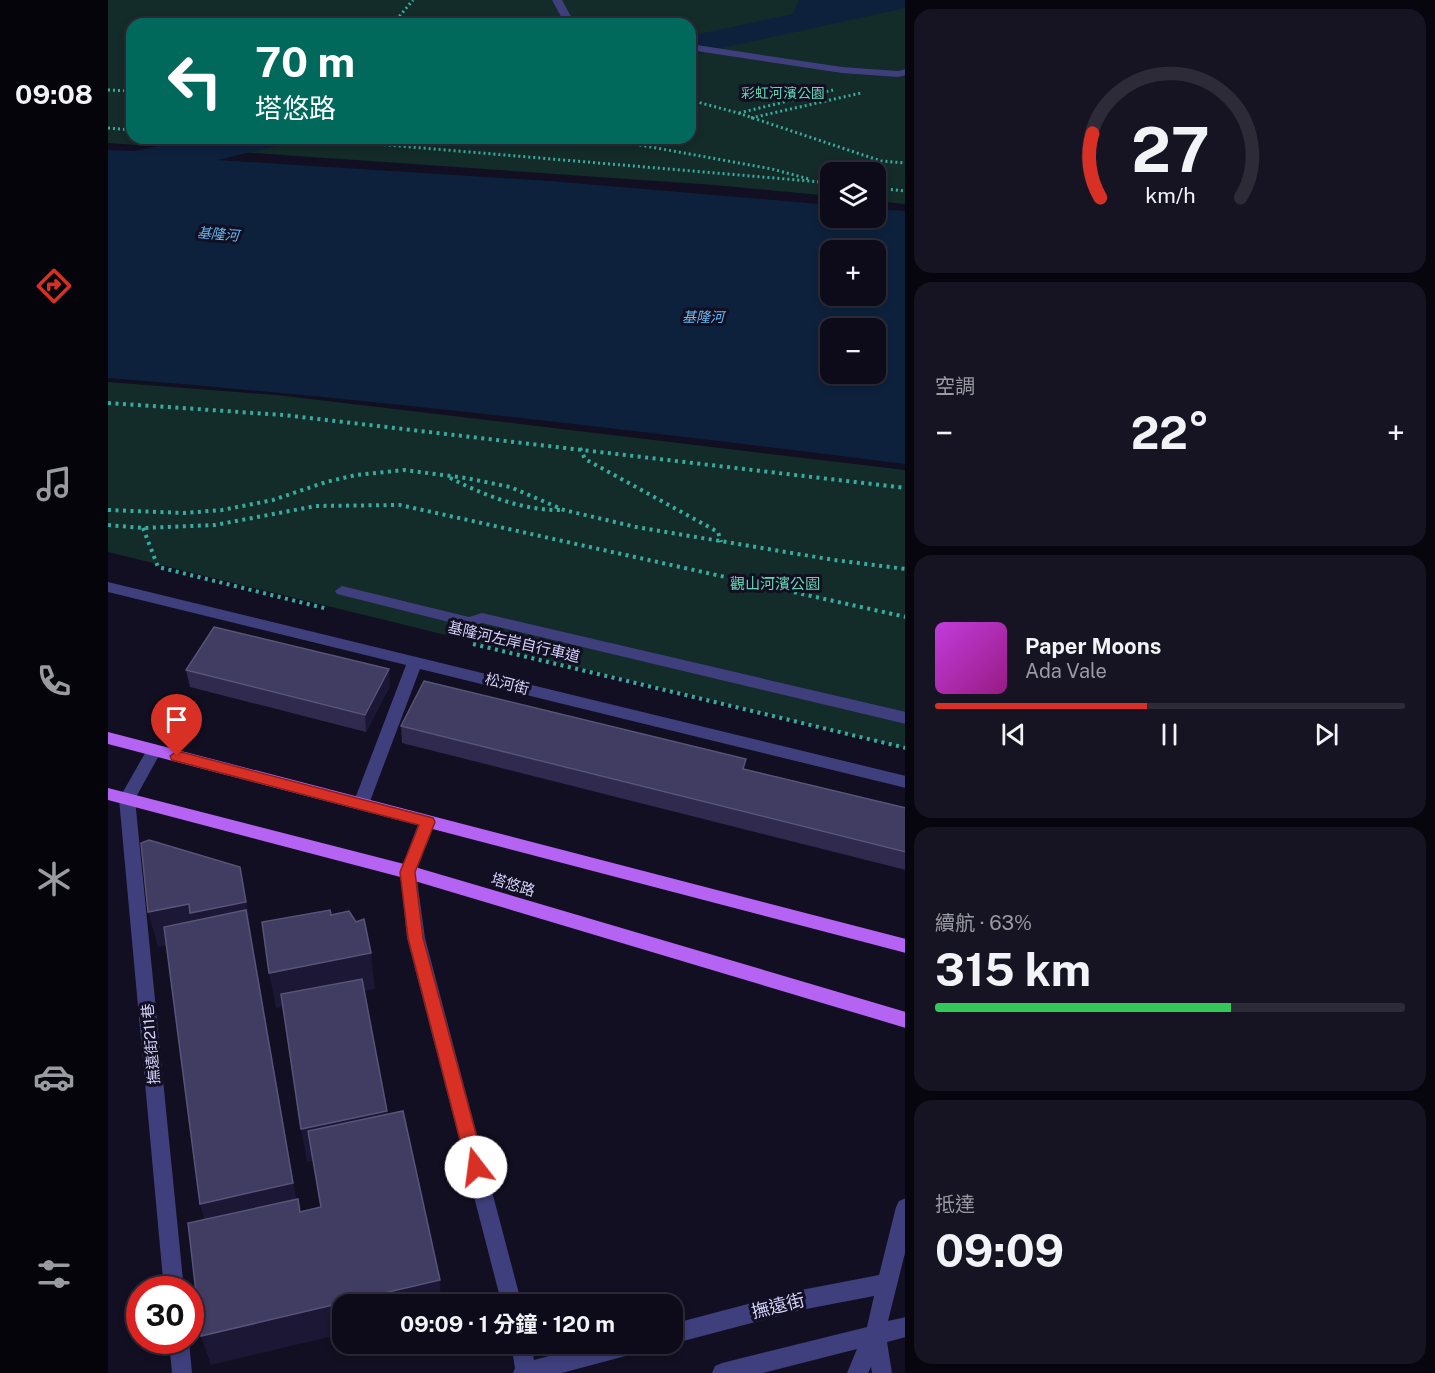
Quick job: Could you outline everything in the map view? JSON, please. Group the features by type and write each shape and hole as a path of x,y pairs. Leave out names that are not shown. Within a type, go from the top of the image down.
{"main road":[{"path":"108,738 905,946"},
{"name":"塔悠路","path":"108,794 408,872 905,1020"}],"street":[{"path":"557,0 567,18"},
{"path":"696,48 842,70 898,74 905,72"},
{"name":"松河街","path":"108,587 905,782"},
{"path":"342,591 469,622 482,618 905,718"},
{"path":"361,804 415,662"},
{"path":"127,799 154,750"},
{"name":"撫遠街211巷","path":"127,799 173,1276"},
{"path":"428,822 408,872 416,938 509,1294"},
{"path":"857,1373 875,1334 885,1284 905,1211"},
{"name":"撫遠街","path":"683,1331 801,1300 885,1284"},
{"path":"722,1373 905,1327"},
{"path":"875,1334 882,1373"},
{"path":"180,1354 182,1373"},
{"path":"522,1354 524,1373 595,1354"}],"path":[{"path":"398,18 413,0"},
{"path":"738,113 841,88"},
{"path":"108,90 126,91"},
{"path":"750,118 861,93"},
{"path":"696,102 738,113 881,161 905,163"},
{"path":"108,128 126,130"},
{"path":"376,144 820,182"},
{"path":"634,144 772,169 820,182"},
{"path":"886,189 905,191"},
{"path":"108,403 284,415 905,488"},
{"path":"580,448 585,459 718,532 722,542"},
{"path":"108,510 184,513 222,510 273,500 346,477 404,470 466,478 510,487 564,510 636,527 905,569"},
{"path":"449,477 502,500 553,512 564,510"},
{"path":"108,525 143,528 215,525 316,506 400,505 905,617"},
{"path":"143,528 158,567 338,611"},
{"name":"基隆河左岸自行車道","path":"462,642 905,747"}],"green space":[{"name":"彩虹河濱公園","path":"108,0 905,0 905,204 886,202 886,162 820,162 820,195 714,185 108,143"},
{"name":"觀山河濱公園","path":"108,382 277,395 905,470 905,748 108,552"}],"water":[{"path":"799,0 905,0 905,8 696,54 696,35 793,14"},
{"name":"基隆河","path":"168,144 286,144 217,160 550,181 820,204 820,228 886,228 886,210 905,211 905,464 408,406 108,378 108,150 134,151"}],"building":[{"path":"214,627 389,669 365,715 186,670"},
{"path":"424,681 746,759 743,769 905,808 905,852 401,726"},
{"path":"149,840 240,867 246,902 190,913 189,904 148,912 141,843"},
{"path":"246,910 293,1183 200,1204 164,927"},
{"path":"330,910 331,915 349,911 356,922 364,919 371,953 269,973 262,922"},
{"path":"362,979 387,1111 301,1129 281,994"},
{"path":"403,1111 440,1280 380,1294 332,1294 332,1305 204,1335 204,1276 194,1276 188,1223 298,1199 300,1212 321,1207 308,1131"}],"route":[{"path":"177,756 428,822 408,872 416,938 476,1167"}]}
